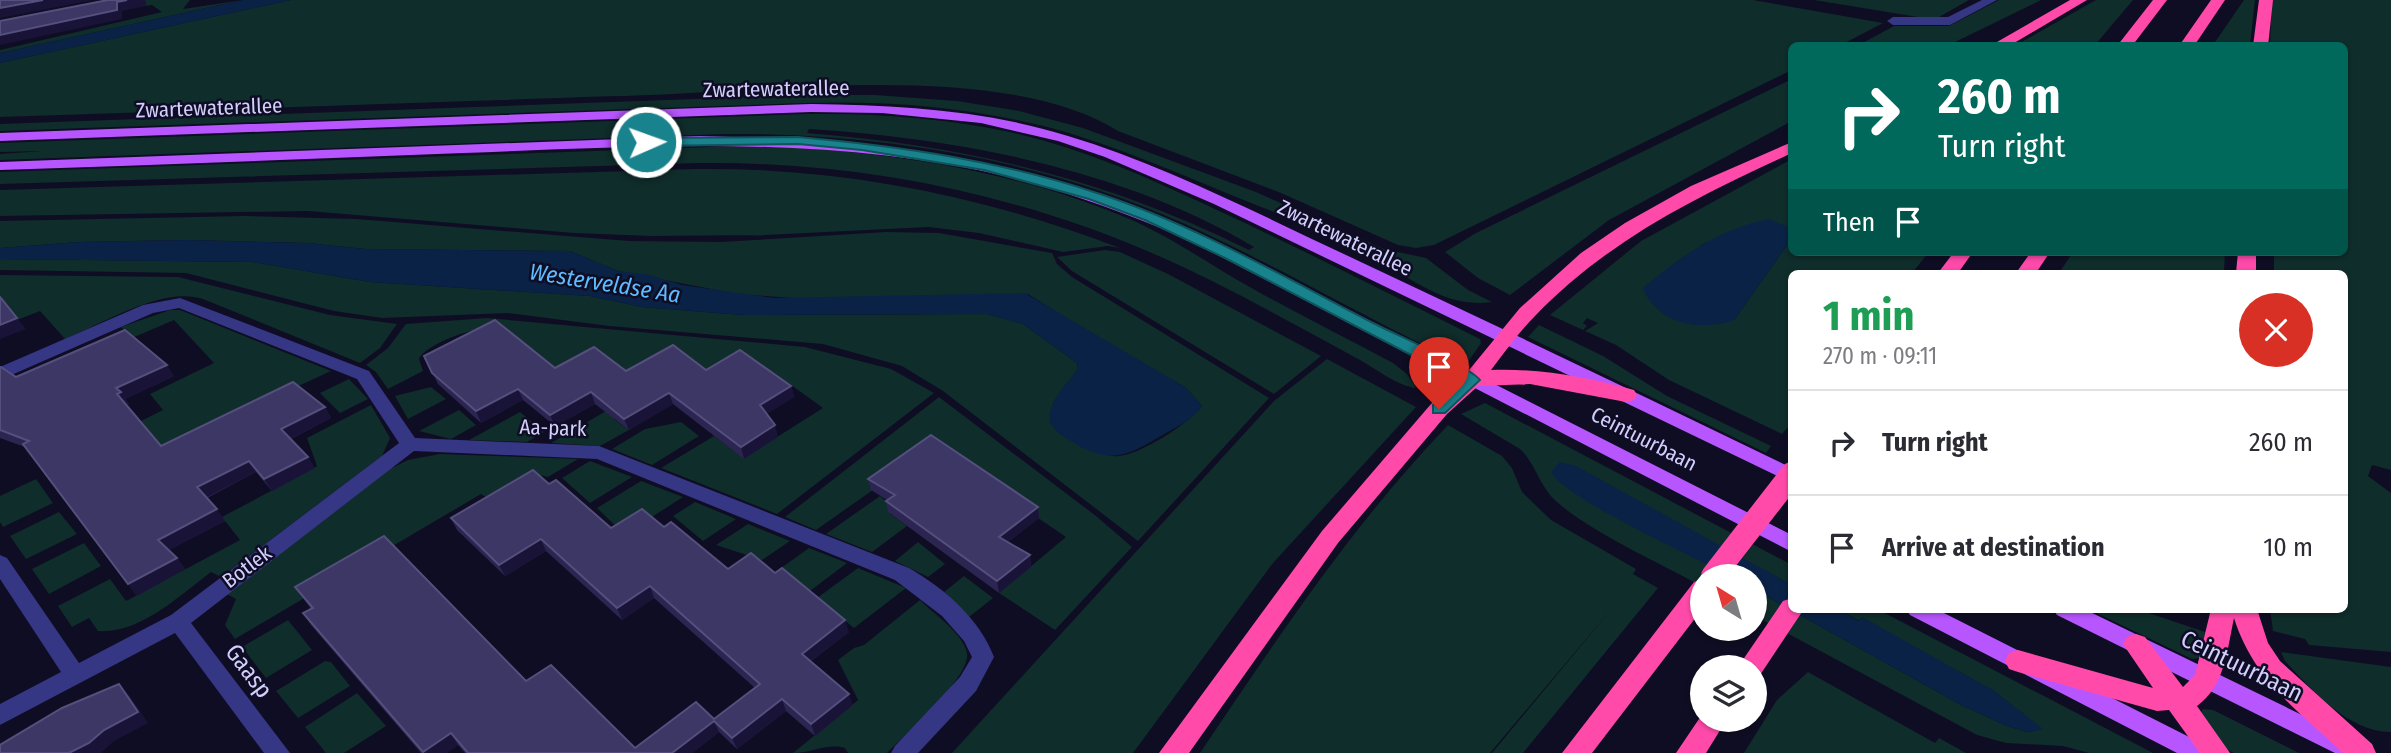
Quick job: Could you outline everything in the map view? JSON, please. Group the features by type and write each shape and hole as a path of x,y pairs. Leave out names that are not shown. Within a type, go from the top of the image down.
{"highway":[{"path":"2004,42 2080,0"},
{"path":"2127,42 2160,0"},
{"path":"2189,42 2218,0"},
{"path":"2261,42 2266,0"},
{"path":"1172,753 1330,537 1430,419 1472,380 1527,312 1588,257 1631,227 1697,190 1788,149"},
{"path":"1950,270 1961,256"},
{"path":"1472,380 1495,375 1538,376 1626,395"},
{"path":"1722,564 1788,480"},
{"path":"1576,753 1690,605"},
{"path":"1759,655 1788,613"},
{"path":"2018,661 2157,700 2188,698 2200,689 2207,678 2223,613"},
{"path":"2245,613 2256,646 2271,669 2360,753"},
{"path":"2136,644 2216,753"},
{"path":"1690,753 1705,732"}],"main road":[{"name":"Zwartewaterallee","path":"0,136 799,108 882,109 943,114 1051,135 1110,154 1219,201 1507,337"},
{"path":"0,166 700,140 798,141 923,155 1034,178 1126,207 1230,255 1472,380"},
{"name":"Ceintuurbaan","path":"1507,337 1788,473"},
{"name":"Ceintuurbaan","path":"1472,380 1788,542"},
{"path":"1925,613 2199,753"},
{"name":"Ceintuurbaan","path":"2072,613 2360,753"}],"street":[{"path":"1893,21 1950,21 1991,0"},
{"path":"0,374 149,309 180,303 363,375 410,444"},
{"name":"Botlek","path":"0,715 74,673 178,621 410,444"},
{"name":"Aa-park","path":"410,444 598,453 910,578 970,633 983,657 968,684 903,753"},
{"path":"0,564 74,673"},
{"name":"Gaasp","path":"178,621 278,753"}],"green space":[{"path":"145,0 190,0 183,9 243,0 0,53 0,50 162,12 152,5 146,6"},
{"path":"291,0 1753,0 1883,23 1847,42 1788,42 1788,72 1434,245 1416,248 1398,245 1281,193 1118,131 1075,110 1024,97 969,89 851,85 658,95 0,117 0,63"},
{"path":"1814,0 1969,0 1939,17 1924,18"},
{"path":"1999,0 2041,0 1955,42 1865,42 1894,26 1949,26"},
{"path":"2096,0 2133,0 2098,42 2021,42"},
{"path":"2244,0 2255,0 2250,42 2215,42"},
{"path":"2272,0 2391,0 2391,470 2372,465 2368,476 2391,493 2391,652 2309,645 2305,639 2273,631 2271,613 2348,613 2348,270 2274,270 2274,256 2348,256 2348,42 2270,42"},
{"path":"1788,81 1788,123 1609,220 1510,295 1478,278 1445,252 1476,233"},
{"path":"809,95 875,95 957,101 1019,111 1083,128 1256,192 1384,249 1426,258 1468,290 1492,302 1458,301 1443,296 1357,248 1315,229 1318,227 1297,218 1296,214 1279,214 1096,142 1037,124 938,107 837,102 0,131 0,124"},
{"path":"807,114 859,114 937,120 1014,133 1066,147 1142,176 1316,257 1480,339 1481,343 1468,362 1460,363 1220,240 1130,201 1017,167 960,154 901,145 842,138 725,134 0,160 0,154 43,151 0,152 0,143","holes":["809,129 865,133 981,150 1096,178 1151,197 1204,220 1254,247 1249,250 1142,203 1034,169 923,147 807,133"]},
{"path":"738,146 886,156 985,173 1081,200 1158,233 1266,296 1393,363 1407,374 1416,388 1395,381 1248,299 1149,252 1025,207 896,178 765,164 698,163 0,184 0,172"},
{"path":"1788,161 1788,238 1723,236 1701,245 1734,320 1788,244 1788,256 1926,256 1914,270 1788,270 1788,427 1782,434 1669,380 1616,345 1585,331 1598,323 1587,318 1583,323 1587,326 1583,330 1550,315 1641,241"},
{"path":"695,169 804,173 911,188 1017,213 1120,248 1108,246 1063,252 979,233 928,227 765,235 651,236 574,233 308,211 0,216 0,190"},
{"path":"245,216 357,219 629,241 721,242 886,232 939,233 1052,253 1057,264 1072,277 1269,398 1138,541 943,391 902,366 823,344 609,326 508,313 382,318 334,311 186,273 0,270 0,259 252,262 370,282 590,296 642,307 743,315 987,314 1023,324 1077,363 1078,369 1053,403 1050,422 1107,454 1123,455 1148,446 1174,430 1202,406 1185,387 1107,344 1028,294 804,299 737,294 618,271 570,251 365,249 307,243 187,240 80,242 0,248 0,221"},
{"path":"1105,250 1120,252 1170,275 1321,356 1274,394 1072,271 1057,257"},
{"path":"2070,256 2225,256 2224,270 2061,270"},
{"path":"0,275 178,277 330,315 397,324 380,348 360,363 203,299 187,296 133,308 65,339 40,311 17,320 0,298"},
{"path":"170,310 180,310 331,371 162,449 139,422 163,410 150,394 214,363 174,320 132,338 121,327"},
{"path":"487,318 805,347 891,369 934,393 777,514 661,468 714,436 744,458 823,408 787,382 778,387 710,381 630,383 555,376 474,331 435,345 419,359 423,371 388,389 376,372 366,365 388,348 406,324"},
{"path":"1539,325 1603,356 1667,396 1771,446 1766,453 1528,337"},
{"path":"1327,359 1416,407 1273,563 1133,753 952,753 1274,401"},
{"path":"349,379 368,399 340,413 320,393"},
{"path":"431,387 446,399 408,419 395,396"},
{"path":"939,397 1096,516 1132,547 1055,630 999,593 1066,537 934,447 816,530 785,517"},
{"path":"1485,403 1788,563 1788,583 1768,572 1768,564 1752,564 1677,524 1679,522 1638,527 1707,564 1690,564 1690,580 1572,514 1551,496 1520,449 1461,414"},
{"path":"371,405 390,438 382,456 221,577 211,572 158,612 129,626 98,631 89,618 72,627 58,606 110,579 126,601 240,540 222,517 317,466 307,438"},
{"path":"613,407 614,419 629,430 600,446 551,443"},
{"path":"459,410 476,425 451,439 419,431"},
{"path":"520,412 544,432 527,442 469,440"},
{"path":"681,422 699,436 652,465 612,449 645,429"},
{"path":"1448,425 1502,456 1512,468 1522,492 1551,520 1636,569 1633,574 1658,588 1523,753 1492,753 1614,606 1490,753 1200,753 1348,542"},
{"path":"440,454 578,459 548,477 536,474 489,499 481,494 235,639 225,625 236,599 225,593 388,470 408,460"},
{"path":"590,461 632,477 590,503 562,478"},
{"path":"36,479 53,503 3,527 0,522 0,496"},
{"path":"641,481 683,497 647,520 620,530 597,508"},
{"path":"880,496 895,508 889,513 907,526 872,552 826,534"},
{"path":"695,502 736,519 703,541 673,516"},
{"path":"59,512 77,534 26,559 10,536"},
{"path":"748,524 790,541 762,560 716,545"},
{"path":"918,542 945,564 928,577 895,561"},
{"path":"84,543 101,566 49,594 32,569"},
{"path":"809,548 847,563 810,591 781,568"},
{"path":"858,568 906,588 854,628 817,598"},
{"path":"964,576 993,598 969,617 944,592"},
{"path":"1768,597 1788,608 1788,613 1796,613 1961,705 2007,726 2028,732 2042,729 1994,691 1861,618 1860,621 1845,613 1885,613 2153,753 2089,753 2063,746 2006,743 1977,735 1768,623"},
{"path":"920,600 954,631 967,653 959,676 948,690 887,753 848,753 845,748 832,747 793,753 858,700 838,660 854,648 864,645"},
{"path":"2096,613 2149,613 2205,632 2200,658 2192,659"},
{"path":"288,620 312,650 266,678 242,647"},
{"path":"2281,652 2391,667 2391,732 2360,725 2332,707 2306,684 2285,661"},
{"path":"325,661 331,662 350,686 298,718 276,691"},
{"path":"1808,672 1935,743 1939,738 1966,753 1744,753 1757,732 1767,732 1767,716 1777,700"},
{"path":"357,693 386,726 344,753 326,753 305,727"},
{"path":"2203,709 2213,710 2299,753 2234,753 2218,745 2200,714"}],"water":[{"path":"243,0 291,0 0,63 0,53"},
{"path":"1769,219 1788,227 1788,244 1734,320 1721,324 1694,325 1669,317 1658,310 1643,288 1702,245 1751,223"},
{"name":"Westerveldse Aa","path":"187,240 307,243 365,249 570,251 618,271 650,275 682,285 775,298 1025,293 1185,387 1202,406 1182,424 1131,452 1110,456 1085,449 1060,434 1050,421 1055,400 1078,369 1077,363 1023,324 987,314 743,315 642,307 590,296 370,282 252,262 0,259 0,248 80,242"},
{"path":"1560,462 1576,466 1754,564 1705,564 1605,512 1562,484 1551,472"},
{"path":"1768,572 1788,583 1788,608 1768,597"},
{"path":"1796,613 1844,613 1859,621 1862,617 1994,691 2043,729 2028,732 2007,726 1961,705"}],"building":[{"path":"0,0 43,0 0,8"},
{"path":"108,0 127,0 117,2 117,10 0,35 0,21"},
{"path":"0,297 17,318 0,325"},
{"path":"495,320 555,368 594,347 626,371 673,345 706,370 740,350 791,386 760,405 775,425 741,447 669,393 624,419 591,392 550,415 518,389 476,411 432,373 424,356"},
{"path":"125,330 167,365 116,388 121,392 117,394 161,446 293,382 325,407 281,429 308,457 264,479 249,461 197,487 217,509 158,540 177,558 128,584 23,444 29,441 0,430 1,367 16,377"},
{"path":"931,435 1038,507 999,537 1030,555 997,581 886,501 895,495 868,479"},
{"path":"533,470 549,484 556,480 611,528 642,509 664,527 671,522 728,569 751,553 775,573 782,568 845,620 802,654 849,694 811,724 782,699 732,738 714,721 672,753 468,753 451,733 423,752 303,613 313,608 295,587 384,536 526,681 551,665 635,748 696,702 714,719 760,684 650,586 617,608 541,539 499,565 451,518"},
{"path":"119,684 138,712 104,730 89,743 69,753 0,753 0,745 62,708"}],"route":[{"path":"646,142 798,141 862,146 985,167 1094,196 1150,217 1230,255 1472,380 1439,409"}]}
